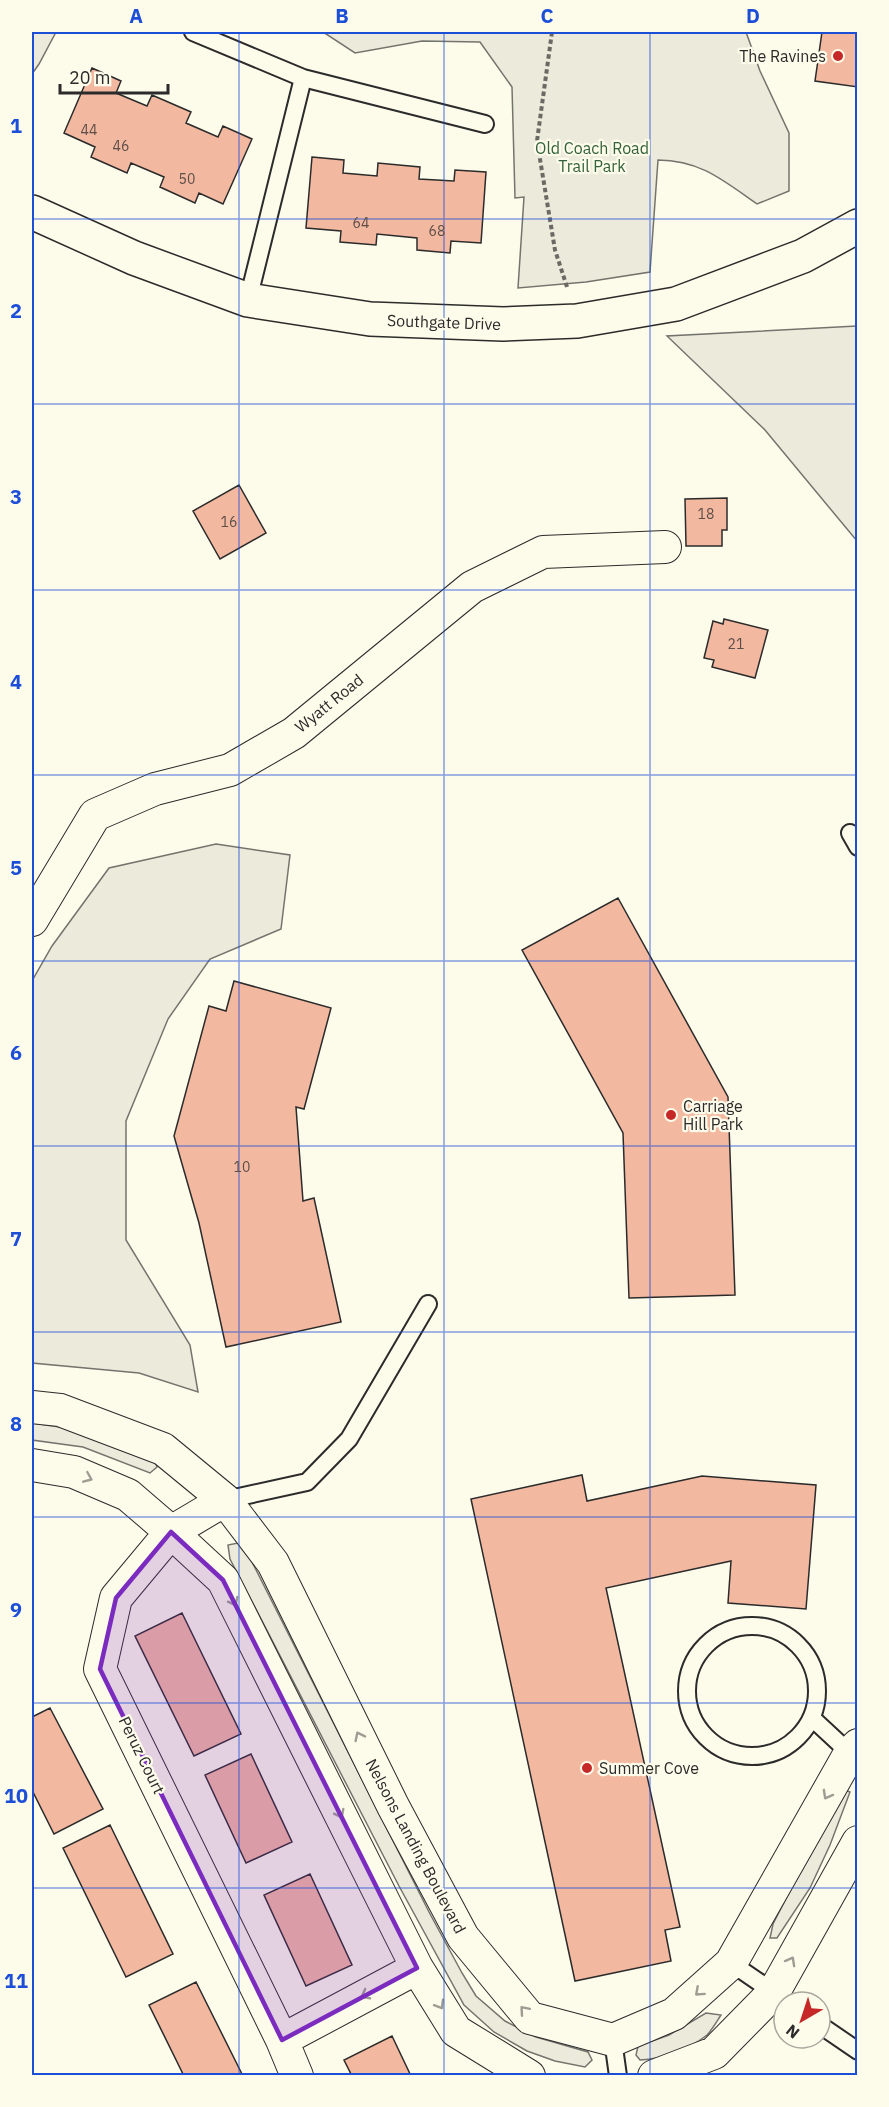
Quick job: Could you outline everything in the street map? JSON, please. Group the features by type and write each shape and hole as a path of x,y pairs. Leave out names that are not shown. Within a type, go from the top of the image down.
{"street":[{"name":"Southgate Drive","path":"32,212 134,258 248,300 370,319 503,324 577,321 676,304 803,256 858,226"},
{"name":"Wyatt Road","path":"32,920 95,815 154,789 230,770 294,733 472,587 543,552 665,547"},
{"name":"Nelsons Landing Boulevard","path":"32,1407 60,1410 163,1449 225,1500 273,1563 393,1806 463,1937 530,2018 613,2040"},
{"path":"32,1465 74,1472 128,1495 223,1580 417,1968 456,2031 529,2076"},
{"name":"Peruz Court","path":"225,1500 171,1532 116,1598 100,1669 282,2040 297,2076"},
{"path":"613,2040 674,2014 732,1963 855,1753"},
{"path":"784,1990 858,1842"},
{"path":"282,2040 417,1968"},
{"path":"654,2076 714,2053 772,2005"}],"lane":[{"path":"193,32 303,78 485,124"},
{"path":"248,300 303,78"},
{"path":"225,1500 307,1482 349,1439 428,1304"},
{"path":"752,1625 774,1629 793,1640 807,1655 816,1676 818,1697 812,1718 800,1736 783,1749 762,1756 741,1756 720,1748 704,1735 692,1717 687,1696 688,1674 697,1655 712,1639 731,1629 752,1625"},
{"path":"812,1718 855,1753"},
{"path":"732,1963 772,1991"},
{"path":"832,2033 858,2051"},
{"path":"613,2040 618,2076"}],"path":[{"path":"552,32 537,141 555,250 577,321"}],"highlighted area":[{"path":"171,1532 223,1580 417,1968 282,2040 100,1669 116,1598"}],"green space":[{"path":"32,32 56,32 32,74"},
{"name":"Old Coach Road Trail Park","path":"323,32 746,32 760,71 789,133 789,191 757,204 711,173 687,164 658,160 650,272 586,282 518,288 524,197 515,198 512,87 480,42 422,41 355,53"},
{"path":"858,326 857,541 765,430 667,336"},
{"path":"216,844 290,855 281,929 210,959 168,1019 126,1121 126,1240 190,1345 198,1392 139,1373 32,1363 32,981 52,946 109,868"},
{"path":"32,1423 88,1431 154,1458 157,1467 150,1473 83,1447 32,1440"},
{"path":"238,1543 246,1550 429,1912 476,1996 505,2021 536,2037 588,2052 592,2060 585,2067 555,2061 527,2051 494,2032 464,2005 399,1886 230,1559 228,1545"},
{"path":"842,1789 850,1792 830,1845 810,1888 777,1938 770,1938 773,1924"},
{"path":"706,2013 721,2015 707,2035 692,2045 658,2058 640,2060 636,2055 638,2046 669,2035"}],"building":[{"name":"The Ravines","path":"822,32 858,32 858,87 815,81"},
{"path":"92,68 121,81 116,93 147,106 152,95 191,112 186,123 218,137 223,126 252,139 223,204 199,193 195,203 160,187 164,177 131,163 127,173 91,157 95,147 64,133"},
{"path":"312,157 344,160 343,173 377,176 378,163 420,167 419,179 454,181 455,170 486,172 481,243 451,241 450,253 417,250 417,238 377,234 376,245 340,242 341,231 306,228"},
{"path":"239,485 266,533 220,559 193,511"},
{"path":"727,498 727,530 722,530 722,546 686,546 685,499"},
{"path":"724,619 768,630 755,678 712,667 714,660 704,658 713,621 723,624"},
{"name":"Carriage Hill Park","path":"618,898 728,1097 735,1295 629,1298 623,1133 522,950"},
{"path":"234,981 331,1008 304,1109 296,1107 303,1201 314,1198 341,1322 226,1347 199,1223 174,1136 209,1006 226,1011"},
{"name":"Summer Cove","path":"582,1475 587,1501 702,1476 816,1485 806,1609 728,1603 731,1561 606,1588 680,1927 665,1930 671,1961 575,1981 471,1499"},
{"path":"182,1613 241,1734 194,1756 135,1636"},
{"path":"50,1708 103,1809 54,1834 32,1790 32,1717"},
{"path":"251,1754 292,1842 246,1863 205,1775"},
{"path":"110,1825 173,1954 126,1977 63,1848"},
{"path":"310,1874 352,1965 306,1986 264,1895"},
{"path":"196,1982 242,2074 240,2076 184,2076 149,2005"},
{"path":"392,2036 411,2076 352,2076 344,2060"}],"place":[{"name":"The Ravines","path":"838,56"},
{"name":"Carriage Hill Park","path":"671,1115"},
{"name":"Summer Cove","path":"587,1768"}]}
